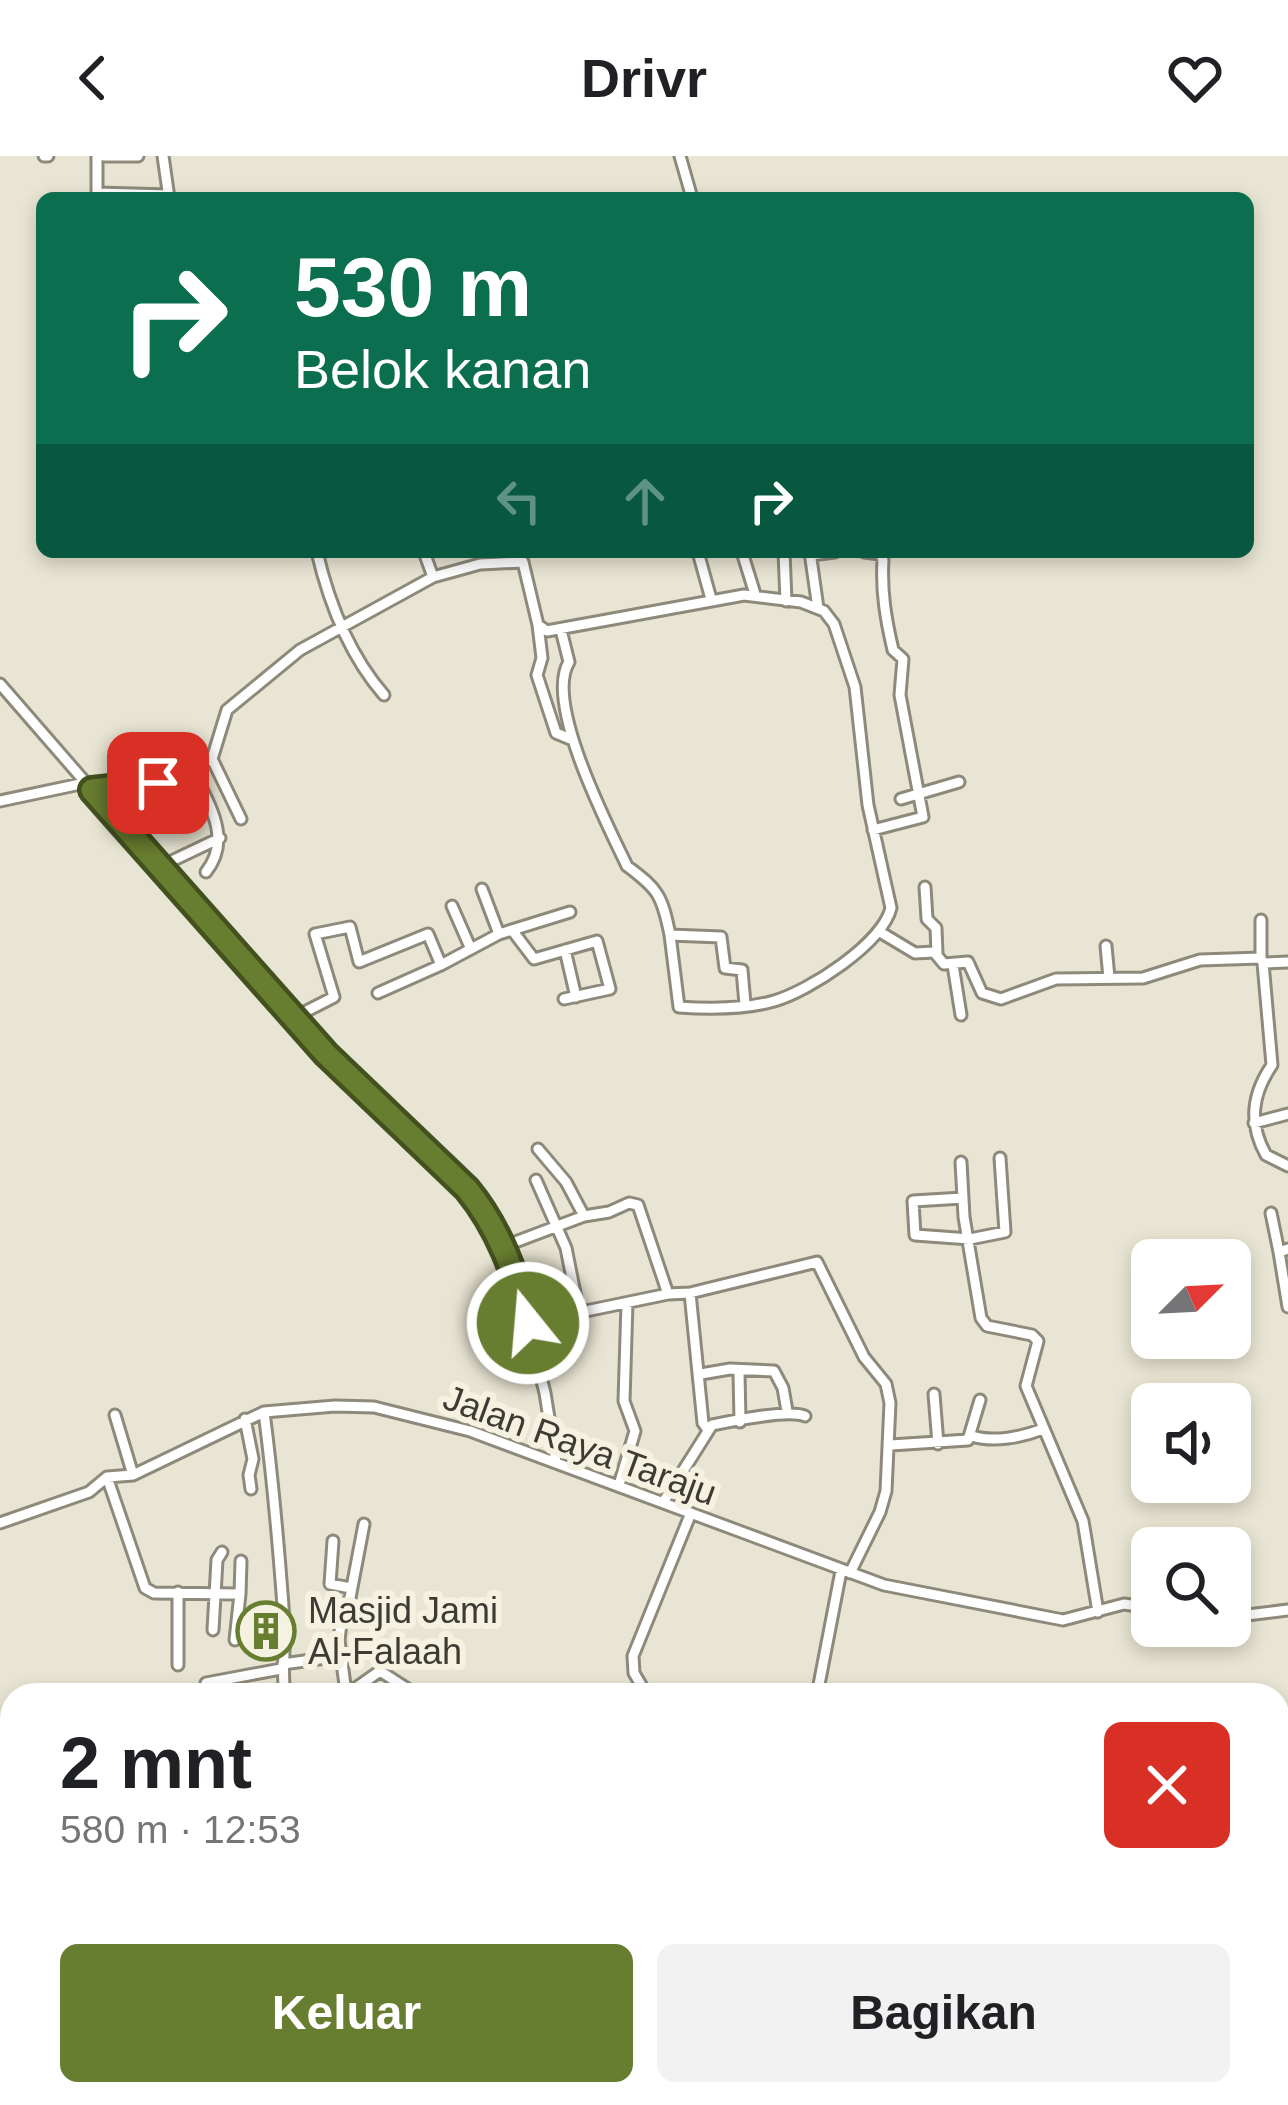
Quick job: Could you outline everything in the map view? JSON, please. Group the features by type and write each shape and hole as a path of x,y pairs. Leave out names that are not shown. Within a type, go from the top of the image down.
{"street":[{"path":"97,192 100,156 139,156"},
{"path":"163,156 169,192"},
{"path":"680,156 690,192"},
{"path":"319,558 362,669 384,695"},
{"path":"426,558 433,577"},
{"path":"241,819 212,759 227,710 300,650 433,577 479,558 523,562 538,625 542,658 537,675 556,733 572,740"},
{"path":"700,558 711,599"},
{"path":"744,558 754,594"},
{"path":"784,558 786,601"},
{"path":"812,558 818,608"},
{"path":"873,830 922,818 900,695 903,659 892,650 891,625 883,602 883,558"},
{"path":"538,625 547,631 561,630 754,594 818,608 834,624 856,687 873,830 891,908 880,932 836,968 783,998 679,1007 670,935 658,894 645,877 627,866 572,740 562,675 569,662 561,630"},
{"path":"0,684 292,1018 467,1189 486,1215 528,1323 556,1462"},
{"path":"0,801 88,787 158,783 212,759"},
{"path":"192,769 220,838 221,850 206,872"},
{"path":"901,799 959,782"},
{"path":"159,867 220,838"},
{"path":"925,887 927,919 936,928 937,953 944,964 970,964 982,993 992,999 1022,994 1056,979 1143,978 1200,960 1288,962"},
{"path":"482,889 500,934"},
{"path":"452,906 470,947"},
{"path":"378,993 500,934 570,912"},
{"path":"421,917 441,965"},
{"path":"1261,920 1272,1064 1255,1097 1254,1123 1266,1155 1288,1166"},
{"path":"292,1018 334,997 315,934 350,927 359,962 428,934"},
{"path":"512,930 535,959 565,950 597,941 610,989 570,998 565,950"},
{"path":"880,932 915,953 937,953"},
{"path":"670,935 722,937 725,968 742,970 745,1004"},
{"path":"1106,946 1108,978"},
{"path":"953,964 961,1016"},
{"path":"1254,1123 1288,1114"},
{"path":"538,1149 566,1182 584,1216"},
{"path":"963,1198 916,1199 911,1207 914,1232 920,1238 970,1239 1006,1231 1000,1158"},
{"path":"961,1162 983,1323 1032,1335 1038,1341 1026,1386 1083,1521 1098,1612"},
{"path":"536,1180 558,1227 579,1313"},
{"path":"502,1247 584,1216 628,1203 638,1205 668,1294"},
{"path":"1271,1213 1284,1250 1288,1307"},
{"path":"528,1323 690,1293 817,1262 865,1357 886,1384 890,1445 880,1512 845,1572 820,1683"},
{"path":"690,1293 703,1423 708,1430"},
{"path":"619,1484 635,1431 624,1401 627,1303"},
{"path":"700,1374 730,1369 774,1371 787,1411"},
{"path":"739,1372 740,1422"},
{"path":"934,1394 938,1444"},
{"path":"890,1445 962,1443 972,1436 980,1400"},
{"name":"Jalan Raya Taraju","path":"0,1523 89,1492 107,1477 133,1475 264,1412 335,1406 392,1410 470,1431 884,1585 1064,1620 1131,1605"},
{"path":"664,1501 716,1424 787,1411 805,1416"},
{"path":"264,1412 285,1628 284,1683"},
{"path":"115,1415 133,1475"},
{"path":"245,1419 251,1489"},
{"path":"972,1436 1022,1436 1042,1429"},
{"path":"247,1467 271,1462"},
{"path":"107,1477 146,1588 154,1593 241,1594"},
{"path":"640,1683 633,1656 691,1513"},
{"path":"348,1683 339,1640 364,1524"},
{"path":"333,1541 329,1584 351,1588"},
{"path":"212,1630 222,1552"},
{"path":"235,1640 241,1562"},
{"path":"178,1592 178,1665"},
{"path":"1251,1614 1288,1610"},
{"path":"206,1683 333,1657 343,1663"},
{"path":"361,1683 380,1671 398,1683"}],"place":[{"name":"Masjid Jami Al-Falaah","path":"266,1631"}],"route":[{"path":"158,783 92,790 326,1054 467,1189 507,1256 528,1323"}]}
